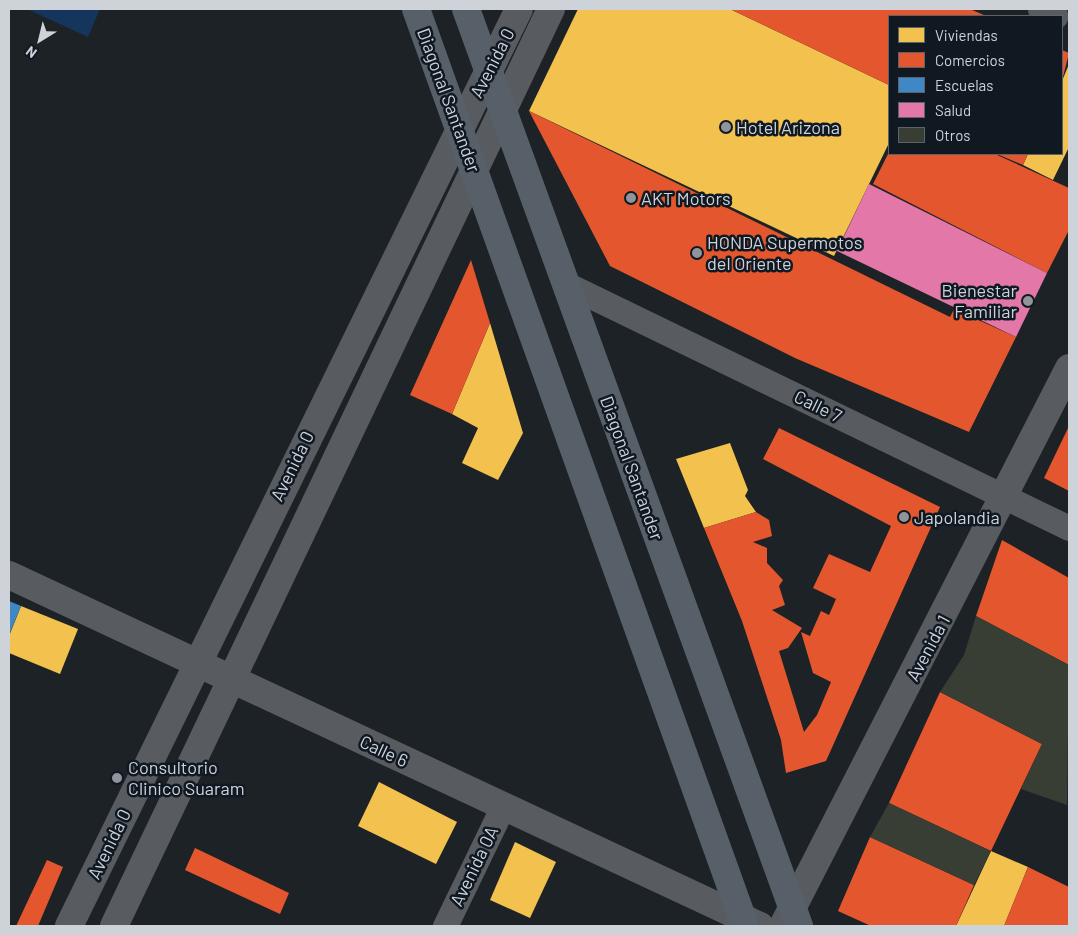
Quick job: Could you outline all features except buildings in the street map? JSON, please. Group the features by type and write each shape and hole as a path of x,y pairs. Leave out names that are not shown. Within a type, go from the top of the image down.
{"main road":[{"name":"Diagonal Santander","path":"416,9 458,129 749,924"},
{"name":"Diagonal Santander","path":"466,9 488,72 504,108 791,920"}],"street":[{"name":"Avenida 0","path":"69,926 196,662 519,9"},
{"name":"Avenida 0","path":"114,926 230,678 551,9"},
{"path":"1040,9 1054,15"},
{"name":"Calle 7","path":"566,284 1069,528"},
{"name":"Avenida 1","path":"791,920 1006,497 1069,368"},
{"name":"Calle 6","path":"9,574 749,924"},
{"name":"Avenida 0A","path":"445,926 503,806"}],"shaded area":[{"path":"27,9 100,9 88,37"}],"place":[{"name":"Hotel Arizona","path":"726,127"},
{"name":"AKT Motors","path":"631,198"},
{"name":"HONDA Supermotos del Oriente","path":"697,253"},
{"name":"Bienestar Familiar","path":"1028,301"},
{"name":"Japolandia","path":"904,517"},
{"name":"Consultorio Clinico Suaram","path":"117,778"}]}
